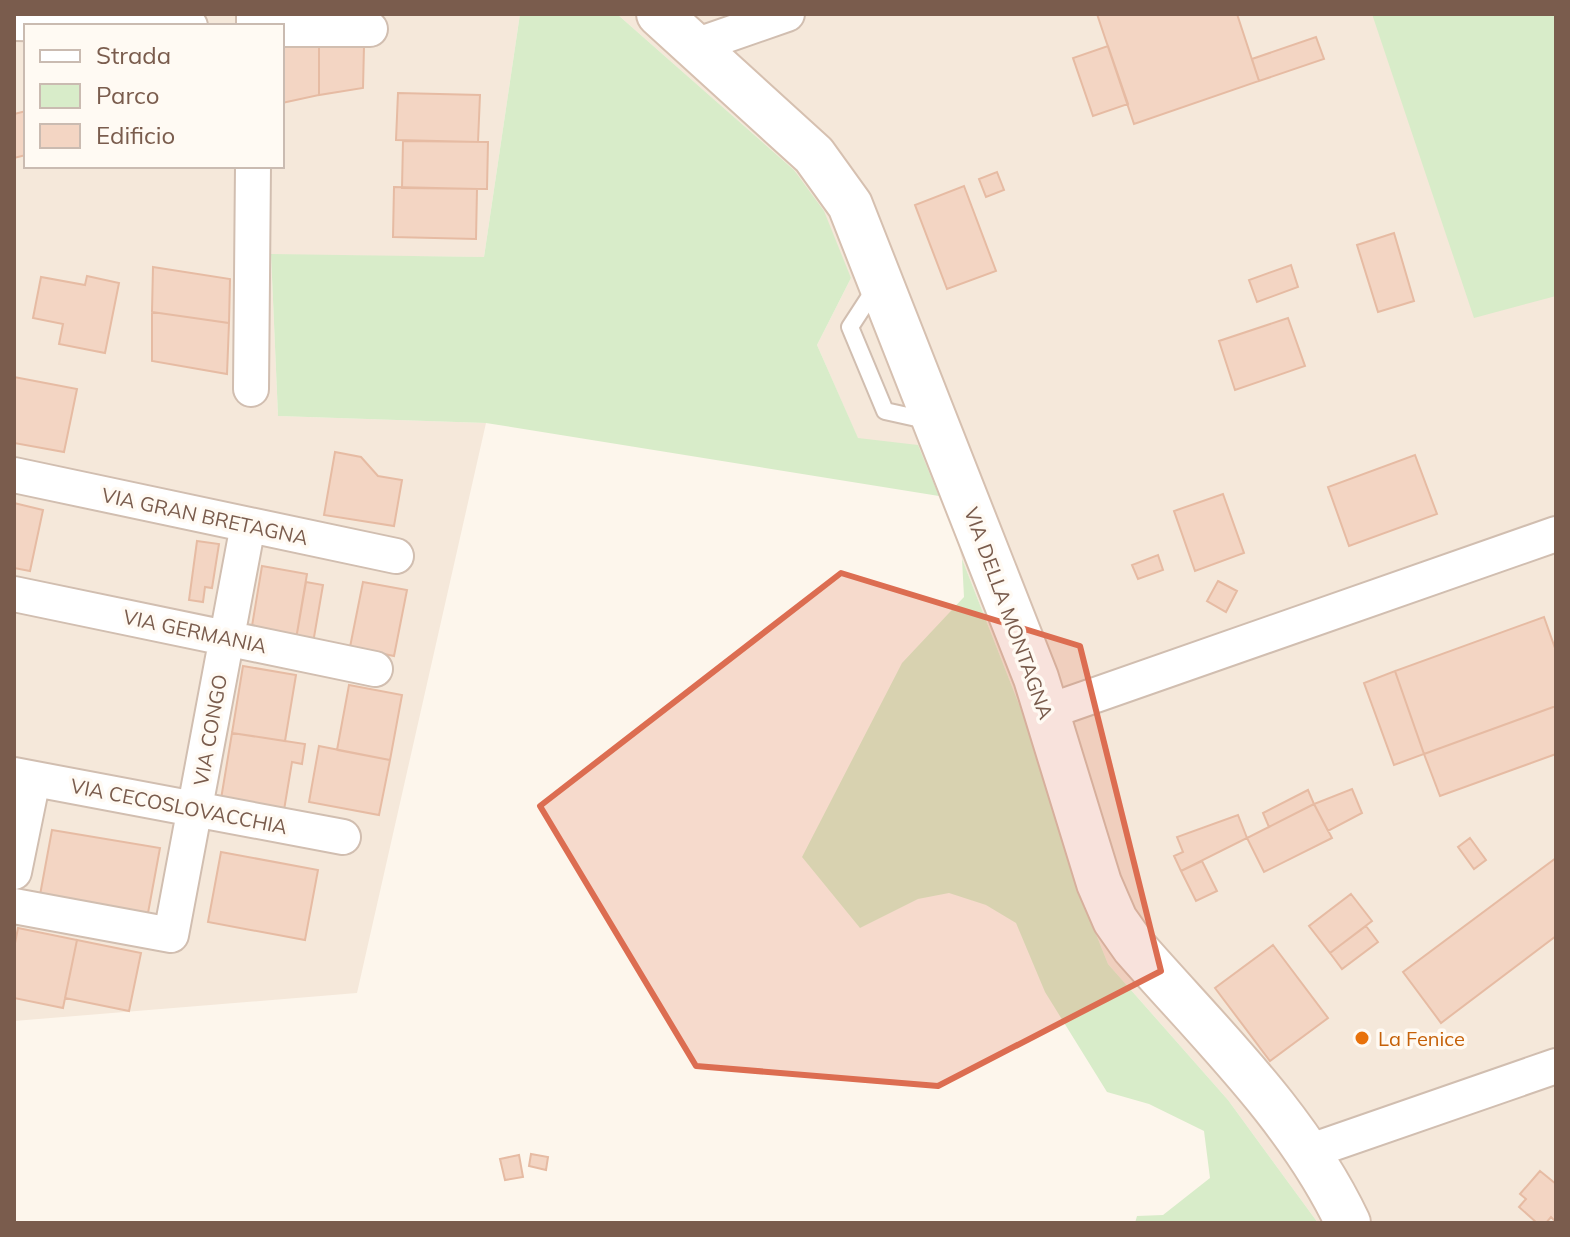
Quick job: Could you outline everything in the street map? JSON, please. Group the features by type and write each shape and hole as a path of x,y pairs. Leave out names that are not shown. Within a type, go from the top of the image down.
{"street":[{"name":"VIA DELLA MONTAGNA","path":"659,14 814,155 850,205 1031,664 1099,883 1115,920 1134,947 1271,1103 1308,1152 1348,1223"},
{"path":"695,46 787,14"},
{"path":"14,23 78,24"},
{"path":"284,29 370,29"},
{"path":"251,389 253,168"},
{"name":"VIA GRAN BRETAGNA","path":"14,475 396,556"},
{"name":"VIA CONGO","path":"14,906 171,935 248,525"},
{"path":"1047,712 1556,534"},
{"name":"VIA GERMANIA","path":"14,594 375,669"},
{"path":"14,872 23,777"},
{"name":"VIA CECOSLOVACCHIA","path":"23,777 343,837"},
{"path":"1308,1152 1556,1066"}],"highlighted area":[{"path":"841,573 1080,646 1161,971 938,1086 696,1066 540,806"}],"shaded area":[{"path":"14,14 520,14 484,257 271,255 278,416 486,423 357,993 14,1021"},
{"path":"617,14 1556,14 1556,1223 1318,1223 1228,1100 1108,964 1088,914 1024,717 962,559 949,510 939,496 918,446 858,439 817,345 851,278 794,170"}],"green space":[{"path":"520,14 617,14 794,170 824,211 851,278 817,345 858,438 918,445 939,496 486,423 278,416 271,254 484,257"},
{"path":"1372,14 1556,14 1556,296 1474,318"},
{"path":"962,559 1024,717 1088,914 1108,964 1228,1100 1318,1223 1135,1223 1137,1216 1163,1215 1210,1178 1204,1131 1149,1104 1107,1092 1045,992 1016,923 986,905 949,893 918,899 860,928 802,857 902,663 964,597"}],"building":[{"path":"1097,14 1237,14 1259,81 1134,124"},
{"path":"1316,37 1324,59 1259,81 1252,59"},
{"path":"284,46 319,46 319,95 284,103"},
{"path":"319,46 364,46 363,88 319,95"},
{"path":"1108,46 1128,104 1093,116 1073,58"},
{"path":"398,93 480,95 478,142 396,140"},
{"path":"24,112 24,156 14,158 14,114"},
{"path":"403,141 488,142 487,189 402,188"},
{"path":"997,172 1004,190 986,197 979,179"},
{"path":"964,186 996,271 947,289 915,205"},
{"path":"394,187 477,189 476,239 393,237"},
{"path":"1394,233 1414,301 1378,312 1357,245"},
{"path":"1291,265 1298,287 1257,302 1249,280"},
{"path":"153,267 230,279 229,323 152,312"},
{"path":"87,276 119,283 105,353 59,344 63,324 33,318 41,277 85,285"},
{"path":"152,312 229,323 227,374 152,361"},
{"path":"1288,318 1305,366 1235,390 1219,341"},
{"path":"14,377 77,389 64,452 14,443"},
{"path":"335,452 361,457 378,476 402,480 394,526 324,515"},
{"path":"1415,455 1437,514 1349,546 1328,487"},
{"path":"1223,494 1244,553 1195,571 1174,511"},
{"path":"14,503 43,510 30,571 14,568"},
{"path":"197,541 219,544 212,588 205,587 203,602 189,600"},
{"path":"1158,555 1163,570 1138,579 1132,565"},
{"path":"262,566 307,574 296,639 251,632"},
{"path":"1218,581 1237,591 1226,612 1207,601"},
{"path":"306,582 323,585 313,643 296,639"},
{"path":"363,582 407,590 394,656 350,647"},
{"path":"1544,617 1556,651 1556,706 1424,754 1395,671"},
{"path":"243,666 296,675 285,741 232,733"},
{"path":"1395,671 1424,754 1394,765 1364,683"},
{"path":"349,685 402,695 390,760 337,750"},
{"path":"1556,706 1556,754 1440,796 1424,754"},
{"path":"232,733 305,744 302,764 292,762 284,810 221,799"},
{"path":"319,746 390,760 379,815 309,802"},
{"path":"1352,789 1362,813 1328,831 1314,804"},
{"path":"1308,790 1314,804 1269,827 1263,813"},
{"path":"1314,804 1332,838 1264,872 1247,838"},
{"path":"1238,815 1247,838 1181,871 1174,856 1183,852 1177,837"},
{"path":"52,830 160,848 148,913 40,895"},
{"path":"1470,838 1486,860 1474,869 1458,847"},
{"path":"221,852 318,870 305,940 208,922"},
{"path":"1556,858 1556,936 1441,1023 1403,972"},
{"path":"1202,861 1217,891 1196,901 1181,871"},
{"path":"1351,894 1372,921 1330,953 1309,926"},
{"path":"1366,926 1378,942 1342,969 1330,953"},
{"path":"18,928 77,940 63,1008 14,998 14,948"},
{"path":"77,940 141,953 129,1011 65,998"},
{"path":"1273,945 1328,1018 1270,1061 1215,988"},
{"path":"531,1154 548,1157 546,1170 529,1166"},
{"path":"519,1155 523,1177 505,1180 500,1159"},
{"path":"1540,1171 1556,1184 1556,1222 1551,1217 1546,1223 1537,1223 1519,1207 1526,1199 1520,1194"}],"place":[{"name":"La Fenice","path":"1362,1038"}]}
